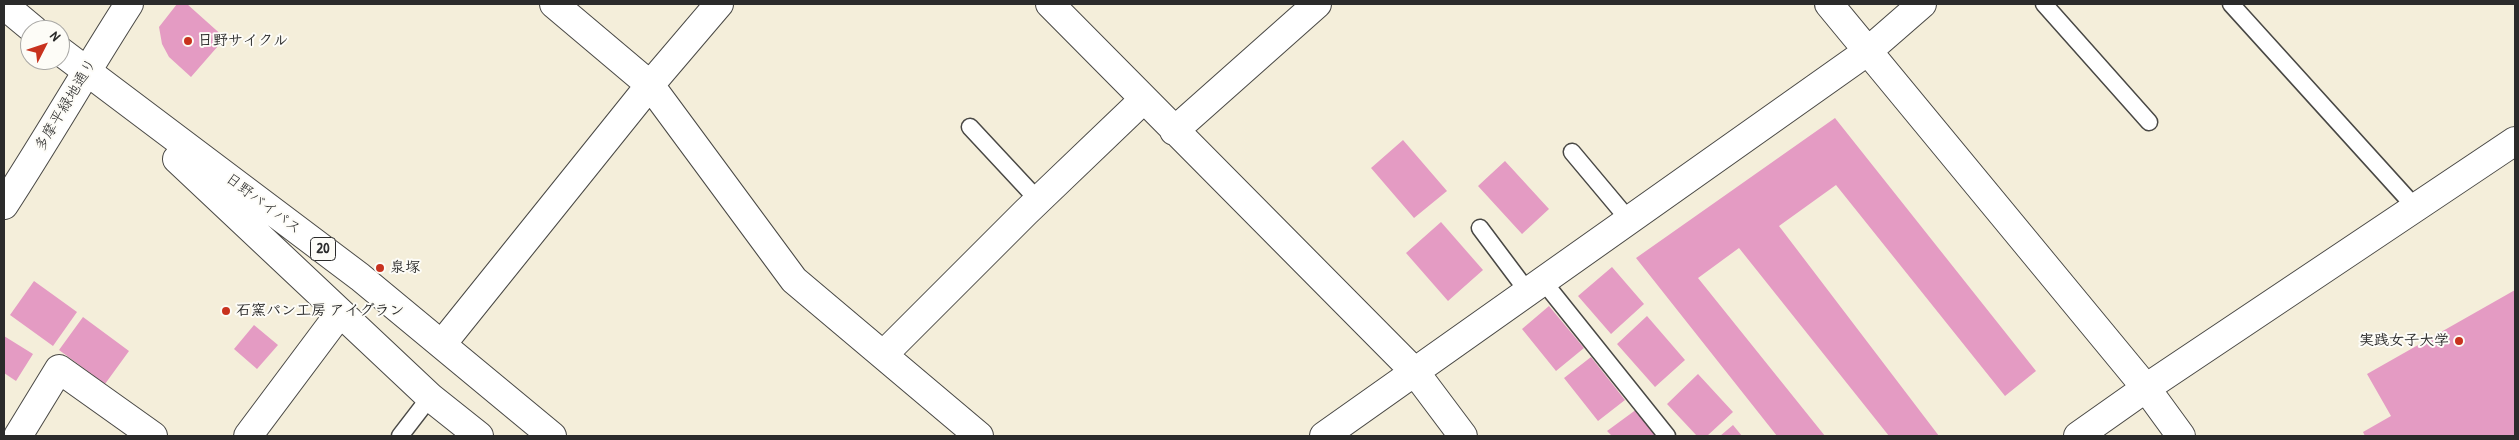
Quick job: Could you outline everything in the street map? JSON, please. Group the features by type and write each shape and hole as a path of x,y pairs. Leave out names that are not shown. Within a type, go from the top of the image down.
{"main road":[{"name":"多摩平緑地通り","path":"4,206 57,124 85,72 129,4"},
{"path":"554,4 650,85 794,280 978,436"},
{"path":"442,344 650,85 718,4"},
{"path":"1050,4 1414,372 1463,436"},
{"path":"1174,131 1317,4"},
{"path":"1829,4 2146,388 2181,436"},
{"path":"1324,436 1868,51 1922,4"},
{"path":"4,5 22,20"},
{"name":"日野バイパス","path":"70,59 360,277 552,436"},
{"name":"日野バイパス","path":"85,72 430,397 478,436"},
{"path":"883,355 1038,200 1143,100"},
{"path":"2078,436 2146,388 2515,141"},
{"path":"248,436 340,313"},
{"path":"18,436 59,369 153,436"}],"lane":[{"path":"2044,4 2149,122"},
{"path":"2231,4 2415,207"},
{"path":"970,128 1038,200"},
{"path":"1572,152 1629,220"},
{"path":"1480,228 1536,287 1667,436"},
{"path":"400,436 430,397"}],"building":[{"path":"177,4 187,4 225,38 191,77 169,57 162,44 159,27"},
{"path":"1835,118 2036,371 2005,396 1836,185 1779,226 1939,436 1889,436 1739,248 1698,278 1825,436 1777,436 1636,258"},
{"path":"1403,140 1447,191 1414,218 1371,168"},
{"path":"1505,161 1549,209 1522,234 1478,186"},
{"path":"1441,222 1483,270 1448,301 1406,253"},
{"path":"1612,267 1644,304 1611,334 1578,296"},
{"path":"34,281 77,312 53,346 10,315"},
{"path":"2515,290 2515,436 2365,436 2363,432 2391,416 2367,374"},
{"path":"1549,306 1584,348 1556,371 1522,329"},
{"path":"1647,316 1685,360 1655,387 1617,344"},
{"path":"83,317 129,351 105,384 59,350"},
{"path":"254,325 278,345 257,369 234,349"},
{"path":"4,336 33,354 16,381 4,373"},
{"path":"1591,357 1625,400 1598,421 1564,378"},
{"path":"1698,374 1733,412 1707,436 1697,436 1667,404"},
{"path":"1637,409 1658,436 1612,436 1607,431"},
{"path":"1733,425 1742,436 1720,436"}],"place":[{"name":"日野サイクル","path":"188,41"},
{"name":"泉塚","path":"380,268"},
{"name":"石窯パン工房 アイグラン","path":"226,311"},
{"name":"実践女子大学","path":"2459,341"}]}
